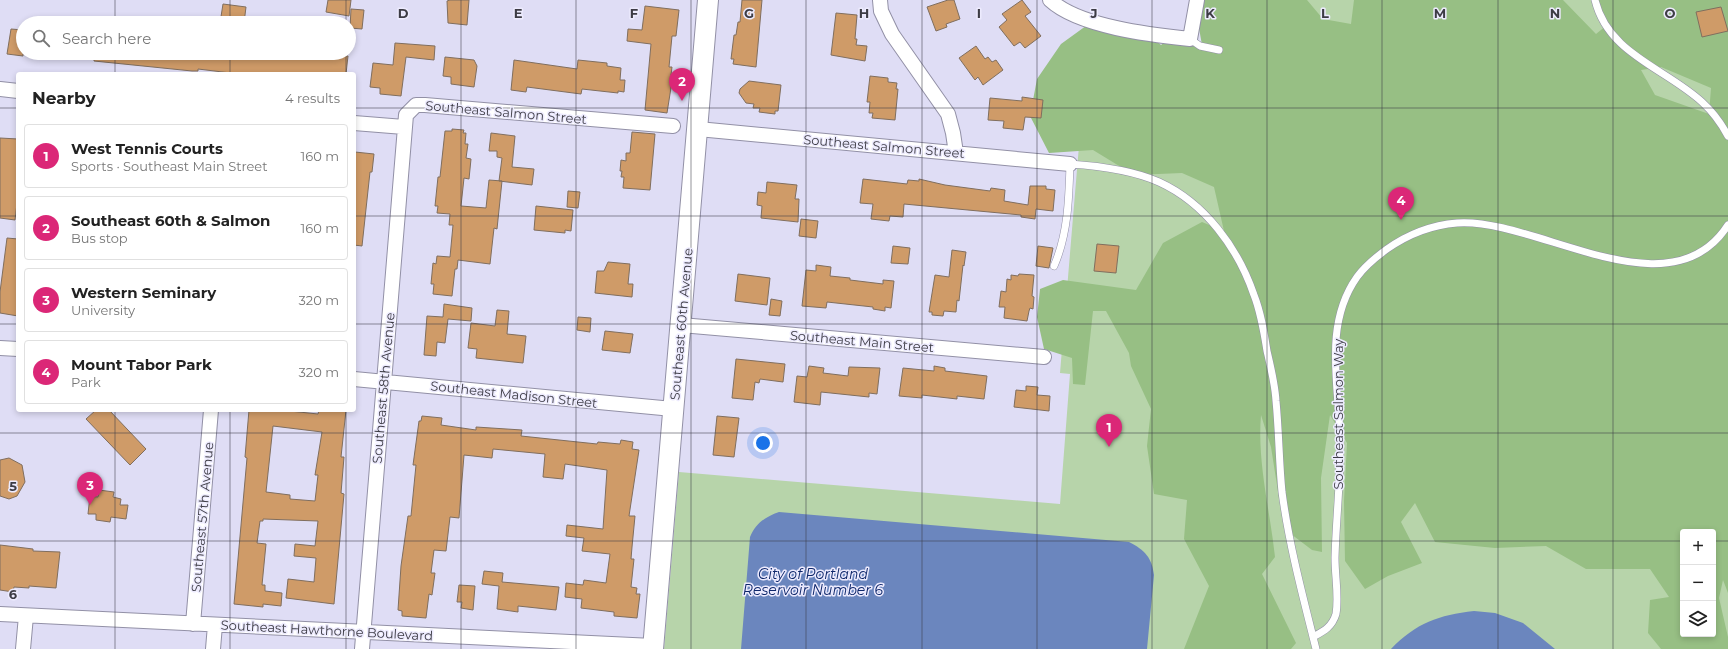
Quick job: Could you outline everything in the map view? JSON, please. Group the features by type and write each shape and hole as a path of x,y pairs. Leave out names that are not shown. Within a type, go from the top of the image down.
{"main road":[{"name":"Southeast 60th Avenue","path":"653,648 708,0"}],"street":[{"path":"880,0 881,11 892,34 948,114 956,153"},
{"path":"1050,0 1063,10 1084,20 1139,32 1190,39 1196,0"},
{"path":"0,89 16,91"},
{"name":"Southeast Salmon Street","path":"404,127 406,115 412,108 420,104 673,126"},
{"path":"356,123 404,127"},
{"name":"Southeast 58th Avenue","path":"362,649 404,127"},
{"name":"Southeast Salmon Street","path":"698,129 1070,164"},
{"name":"Southeast Main Street","path":"681,325 1044,356"},
{"path":"0,348 16,349"},
{"name":"Southeast Madison Street","path":"356,379 673,409"},
{"name":"Southeast 57th Avenue","path":"193,624 211,412"},
{"name":"Southeast Hawthorne Boulevard","path":"0,614 363,632 505,644 653,648"},
{"path":"23,649 26,616"},
{"path":"213,649 215,625"}],"lane":[{"path":"1594,0 1601,20 1616,39 1638,57 1683,87 1702,102 1715,116 1728,136"},
{"path":"1190,39 1200,46 1219,50"},
{"path":"1054,266 1062,247 1068,204 1070,164 1124,171 1150,179 1172,189 1196,207 1228,242 1246,276 1262,320 1272,374 1286,518 1299,585 1316,649"},
{"name":"Southeast Salmon Way","path":"1313,637 1328,628 1336,614 1335,560 1340,437 1335,352 1341,312 1357,277 1365,268 1400,240 1428,229 1457,223 1483,224 1534,236 1624,262 1646,264 1673,262 1696,254 1718,238 1728,226"}],"green space":[{"path":"1194,0 1307,0 1323,19 1351,24 1354,0 1563,0 1596,34 1607,25 1594,0 1728,0 1728,593 1723,580 1719,598 1728,637 1728,649 1661,649 1648,633 1650,600 1669,597 1650,569 1586,569 1546,546 1495,548 1435,542 1415,503 1401,522 1422,563 1388,576 1365,589 1345,561 1344,501 1347,443 1330,415 1321,478 1322,552 1312,550 1291,534 1279,498 1271,447 1261,415 1260,433 1262,468 1275,557 1262,574 1296,643 1291,649 1184,649 1209,586 1184,539 1187,500 1154,494 1147,446 1151,409 1131,366 1129,353 1106,311 1093,311 1085,385 1073,384 1072,358 1044,349 1037,317 1040,289 1063,280 1136,290 1163,243 1202,222 1224,231 1214,187 1182,173 1134,175 1093,150 1049,153 1030,116 1037,79 1061,44 1090,23 1142,28 1161,45 1174,35 1202,45","holes":["1661,67 1711,88 1709,114 1655,95 1641,70"]},
{"path":"1226,0 1728,0 1728,649 664,649 679,472 1060,504 1070,374 1060,373 1088,38 1214,64"}],"water":[{"name":"City of Portland Reservoir Number 6","path":"779,512 1129,542 1147,555 1153,569 1154,575 1147,649 741,649 750,537 758,524 769,516"},
{"path":"1474,611 1495,613 1523,623 1555,649 1391,649 1400,640 1429,622 1450,615"}],"building":[{"path":"328,0 351,0 349,16 326,12"},
{"path":"469,0 467,25 448,23 447,1"},
{"path":"742,0 762,0 756,67 733,64 734,59 731,59 734,35 736,35 738,22 740,22"},
{"path":"948,0 954,0 960,19 946,24 947,27 936,31 927,7"},
{"path":"1022,0 1031,12 1025,16 1041,36 1025,48 1020,42 1014,46 999,27 1007,20 1002,14"},
{"path":"223,4 246,7 245,16 221,16"},
{"path":"645,6 679,10 676,36 672,36 669,67 672,67 671,75 673,75 667,113 645,110 651,44 627,41 628,29 642,30"},
{"path":"1721,7 1728,31 1702,37 1696,12"},
{"path":"351,9 364,10 362,29 356,28 356,16 351,16"},
{"path":"836,13 857,15 856,45 867,46 865,61 831,55"},
{"path":"11,29 16,29 16,55 7,54"},
{"path":"395,43 435,46 434,60 406,57 401,96 380,94 380,88 370,87 373,63 393,65"},
{"path":"976,46 985,59 988,57 992,62 996,60 1003,70 983,85 978,77 975,80 959,58"},
{"path":"445,57 474,60 477,66 474,87 451,84 451,77 443,76"},
{"path":"348,60 346,72 223,72 198,69 198,71 192,71 94,61"},
{"path":"514,60 577,69 578,60 607,63 607,66 621,68 620,80 625,80 624,92 618,91 618,93 582,89 581,94 527,87 526,92 511,90"},
{"path":"870,76 888,78 888,82 897,83 896,89 898,89 895,120 872,118 873,113 869,113 870,102 867,102"},
{"path":"749,81 781,85 778,111 775,111 775,114 759,112 760,108 753,108 754,104 746,103 739,93 740,89"},
{"path":"1022,97 1043,100 1041,118 1025,117 1023,130 1003,128 1004,121 988,120 990,98 1022,101"},
{"path":"452,129 464,130 463,133 466,133 465,144 468,144 466,158 471,159 469,179 464,178 461,206 486,208 489,180 502,181 497,229 494,228 490,264 458,260 457,269 455,269 452,296 433,294 434,284 431,284 433,263 436,264 437,256 450,257 453,225 449,225 450,214 437,213 438,206 435,206 445,131 452,131"},
{"path":"632,132 655,134 650,190 623,188 624,177 621,177 622,171 620,171 621,160 626,161 626,153 630,153"},
{"path":"491,133 515,136 512,167 534,169 532,185 499,181 502,158 497,157 497,151 489,151"},
{"path":"0,138 16,139 15,220 0,218"},
{"path":"356,152 374,154 372,172 370,172 362,246 356,245"},
{"path":"863,179 907,184 908,180 919,181 919,179 945,185 990,191 991,188 1005,190 1004,201 1028,205 1030,186 1046,186 1046,189 1055,190 1053,211 1036,209 1035,219 1021,217 1021,215 904,204 903,217 890,216 889,221 871,219 873,204 860,203"},
{"path":"767,182 797,185 795,199 799,199 798,222 761,218 762,206 757,205 758,192 766,193"},
{"path":"568,191 580,192 578,208 567,207"},
{"path":"536,206 573,210 571,231 565,230 565,233 534,230"},
{"path":"801,219 818,221 816,238 799,236"},
{"path":"7,238 16,239 16,316 0,313 0,292"},
{"path":"1097,244 1119,246 1116,273 1094,271"},
{"path":"893,246 910,248 908,264 891,263"},
{"path":"1038,246 1053,248 1049,268 1036,266"},
{"path":"952,250 966,252 956,312 944,311 943,316 932,315 932,312 929,312 935,275 949,277"},
{"path":"608,262 630,264 628,284 633,284 632,297 595,293 597,271 604,271"},
{"path":"816,265 831,267 830,276 883,284 883,280 894,281 891,308 885,307 885,311 873,309 873,307 827,302 826,308 802,306 806,270 816,271"},
{"path":"738,274 770,278 767,305 735,301"},
{"path":"1019,274 1034,275 1032,296 1034,297 1033,309 1030,308 1027,321 1004,318 1005,307 999,307 1001,291 1006,292 1007,279 1011,280 1011,275 1018,276"},
{"path":"771,299 782,301 780,316 769,315"},
{"path":"444,304 472,308 471,321 448,319 445,343 437,342 436,356 424,355 427,316 443,317"},
{"path":"497,310 509,311 507,334 526,336 523,363 476,358 477,349 468,348 471,323 495,326"},
{"path":"578,317 591,318 590,332 577,330"},
{"path":"605,331 633,334 630,353 602,350"},
{"path":"736,359 785,364 783,382 760,379 759,383 755,382 753,400 732,398"},
{"path":"809,366 824,368 823,373 848,376 849,367 880,368 877,394 869,393 869,397 821,392 820,405 794,402 797,376 807,377"},
{"path":"934,366 945,368 945,371 987,376 984,399 957,396 957,399 922,395 922,398 899,396 903,368 934,371"},
{"path":"1026,386 1038,387 1037,395 1050,396 1049,411 1014,407 1016,390 1026,391"},
{"path":"94,412 111,412 146,449 130,465 86,419"},
{"path":"249,412 299,412 318,414 318,412 346,412 341,457 344,457 341,493 344,494 334,604 286,598 288,579 314,582 316,558 294,556 295,544 315,546 318,521 263,519 263,521 260,521 257,543 266,544 262,585 265,585 265,591 282,593 281,606 263,604 263,607 234,604 247,458 245,457","holes":["273,426 322,432 315,475 318,475 315,501 290,499 290,495 266,492"]},
{"path":"422,416 442,418 441,425 476,430 476,427 522,430 521,436 597,444 598,442 620,444 621,440 633,442 632,449 639,450 629,516 635,516 631,559 634,559 631,587 637,588 636,594 640,594 637,618 614,616 614,612 581,608 582,599 565,597 566,583 583,585 584,580 606,583 610,554 582,551 584,538 566,536 567,525 603,529 607,470 565,464 563,479 543,477 545,454 493,449 492,458 464,455 459,518 450,517 446,551 434,550 431,573 435,573 432,595 429,594 426,618 402,616 402,611 398,610 401,566 408,516 411,516 416,465 413,465 419,421 421,421"},
{"path":"717,416 739,418 734,457 713,455"},
{"path":"9,458 22,465 25,482 17,496 9,499 0,496 0,460"},
{"path":"99,490 114,492 113,497 121,499 120,505 128,505 126,519 111,517 110,522 96,520 96,514 88,514 90,496 98,497"},
{"path":"0,545 33,549 33,551 60,552 56,588 29,586 29,588 14,587 13,592 0,590"},
{"path":"484,571 503,573 502,582 559,587 556,610 518,606 518,612 497,609 499,586 482,584"},
{"path":"459,585 475,586 473,610 461,608 462,602 457,602"}],"place":[{"name":"Southeast 60th & Salmon","path":"682,101"},
{"name":"Mount Tabor Park","path":"1401,220"},
{"name":"West Tennis Courts","path":"1109,447"},
{"name":"Western Seminary","path":"90,505"}]}
